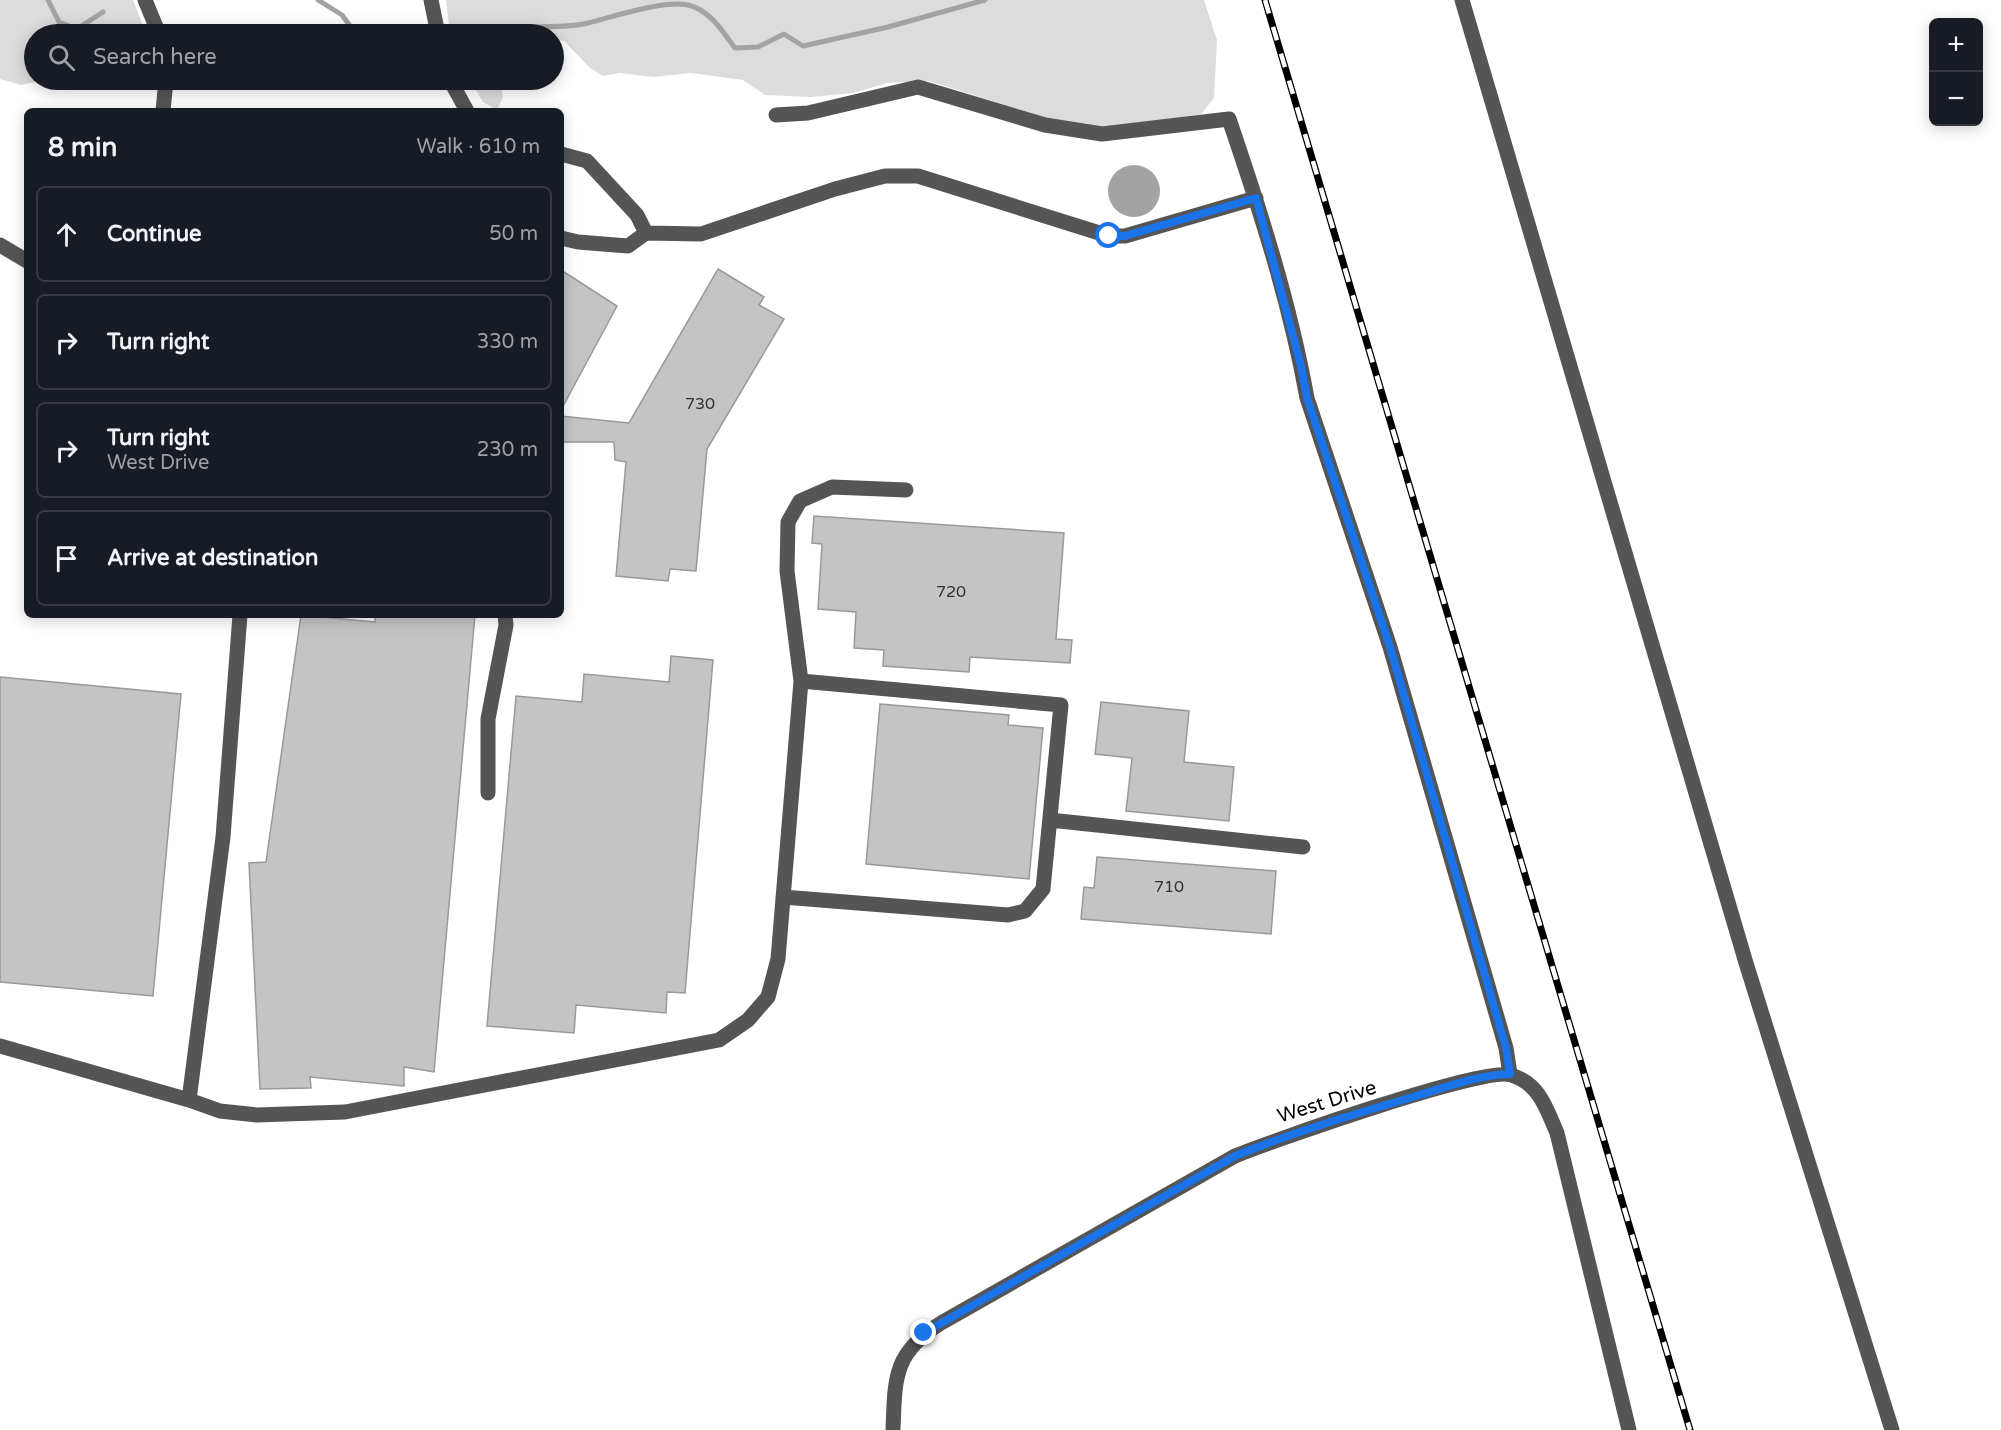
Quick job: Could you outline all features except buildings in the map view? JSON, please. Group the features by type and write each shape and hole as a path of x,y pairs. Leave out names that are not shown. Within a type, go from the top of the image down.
{"street":[{"path":"146,0 155,24"},
{"path":"431,0 436,24"},
{"path":"1462,0 1743,951 1892,1430"},
{"path":"776,115 808,113 918,87 1045,125 1102,134 1229,119 1256,198 1301,366 1307,398 1390,647 1506,1048 1510,1074 1539,1092 1557,1133 1629,1430"},
{"path":"163,108 165,90"},
{"path":"455,90 465,108"},
{"path":"564,155 587,161 637,215 646,233"},
{"path":"564,239 578,243 628,246 646,233 701,234 835,189 885,176 918,176 1109,236 1125,236 1256,198"},
{"path":"0,245 24,259"},
{"path":"0,1046 220,1111 257,1115 345,1112 719,1040 748,1020 768,997 778,959 801,681 787,571 788,522 800,501 832,487 906,490"},
{"path":"189,1100 223,837 240,618"},
{"path":"488,793 488,719 506,625 505,618"},
{"path":"783,897 1008,915 1025,911 1043,889 1061,705 801,681"},
{"path":"1050,820 1304,847"},
{"name":"West Drive","path":"893,1430 894,1388 900,1365 909,1346 924,1333 971,1305 1235,1156 1279,1138 1395,1102 1488,1075 1510,1074"}],"shaded area":[{"path":"0,0 133,0 142,24 24,24 24,84 0,79"},
{"path":"446,0 1204,0 1217,40 1214,98 1201,114 1111,130 1063,123 929,81 887,83 853,93 811,97 765,95 743,80 691,73 653,77 620,73 603,76 590,68 564,41 564,24 449,24"},
{"path":"476,90 502,90 503,97 498,108 483,102"},
{"path":"1134,165 1144,167 1152,173 1158,181 1160,191 1158,201 1152,209 1144,215 1134,217 1124,215 1116,209 1110,201 1108,191 1110,181 1116,173 1124,167"}],"waterway":[{"path":"48,0 59,22 64,24"},
{"path":"318,0 342,15 349,24"},
{"path":"564,26 581,25 638,10 678,4 688,5 703,12 715,22 735,48 758,47 784,34 803,46 888,27 985,0"},
{"path":"85,24 103,12"}],"railway":[{"path":"1265,0 1690,1430"}],"route":[{"path":"924,1333 1182,1184 1235,1156 1279,1138 1395,1102 1488,1075 1510,1074 1506,1048 1390,647 1307,398 1301,366 1256,198 1125,236 1109,236"}]}
